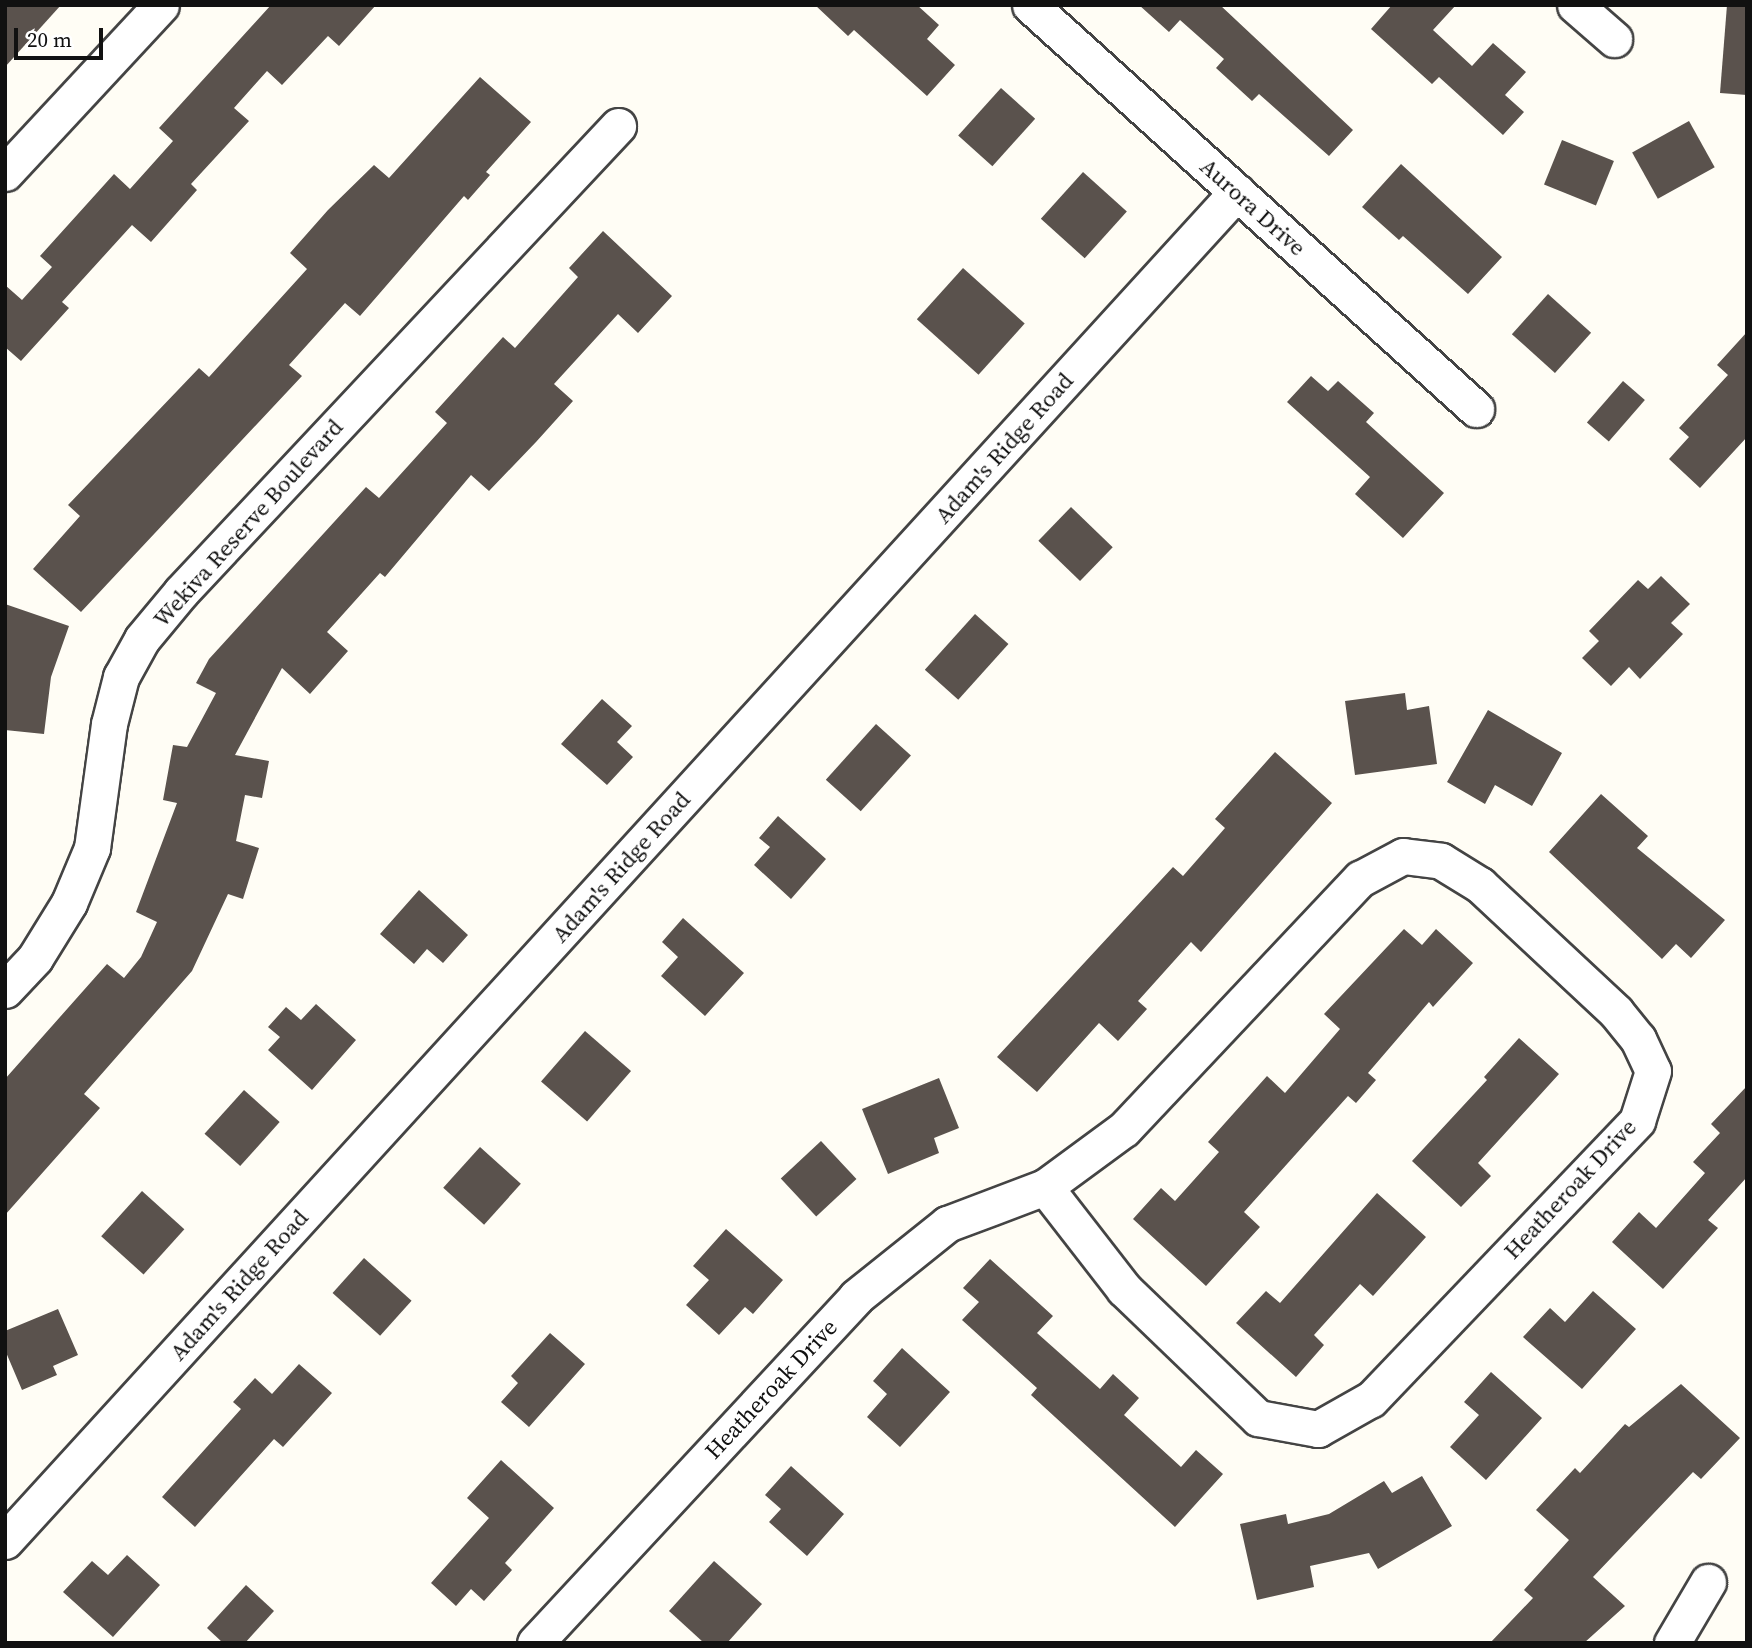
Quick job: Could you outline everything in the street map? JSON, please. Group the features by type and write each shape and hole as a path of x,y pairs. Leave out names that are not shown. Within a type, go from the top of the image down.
{"street":[{"path":"5,173 161,5"},
{"name":"Aurora Drive","path":"1030,5 1476,409"},
{"path":"1575,5 1614,39"},
{"name":"Wekiva Reserve Boulevard","path":"5,989 35,958 69,903 92,848 108,724 121,677 142,639 181,593 618,126"},
{"name":"Adam's Ridge Road","path":"5,1541 1237,192"},
{"name":"Heatheroak Drive","path":"535,1643 856,1297 947,1224 1045,1186 1124,1129 1360,879 1403,856 1441,861 1480,885 1616,1012 1638,1039 1653,1071 1637,1121 1371,1399 1318,1429 1258,1418 1124,1289 1045,1186"},
{"path":"1672,1643 1708,1582"}],"building":[{"path":"5,5 61,5 5,67"},
{"path":"271,5 376,5 339,46 328,36 282,85 267,71 234,108 249,121 191,184 197,190 151,242 132,225 62,302 69,308 21,361 5,347 5,285 22,300 52,267 40,256 114,174 130,189 173,141 159,128"},
{"path":"815,5 917,5 939,25 927,39 955,65 927,96 854,30 848,36"},
{"path":"1139,5 1220,5 1353,130 1329,156 1259,94 1252,101 1216,68 1224,59 1180,20 1169,32"},
{"path":"1392,5 1456,5 1433,30 1472,66 1493,43 1526,72 1505,95 1524,112 1503,135 1439,77 1432,84 1371,29"},
{"path":"1727,5 1747,5 1747,95 1720,93"},
{"path":"480,77 531,122 486,172 490,175 468,200 464,196 360,316 345,303 289,365 302,376 81,612 33,569 80,516 68,505 199,368 209,377 307,269 290,253 328,210 374,165 389,178"},
{"path":"1001,88 1035,119 992,166 958,136"},
{"path":"1689,121 1715,167 1658,199 1632,153"},
{"path":"1562,140 1614,161 1596,205 1544,185"},
{"path":"1401,164 1502,257 1468,294 1403,236 1399,240 1362,207"},
{"path":"1083,172 1127,211 1085,258 1041,219"},
{"path":"603,231 672,296 638,333 618,314 554,384 573,401 536,442 489,491 471,475 385,577 380,573 327,632 348,651 310,694 282,668 235,755 269,761 262,798 245,795 236,841 259,848 243,899 228,894 192,971 84,1094 100,1108 5,1215 5,1079 107,964 124,978 141,957 157,922 136,912 177,803 163,800 173,745 187,747 216,693 196,683 209,659 366,487 379,498 447,423 435,412 503,337 515,348 578,277 569,268"},
{"path":"963,268 1025,324 979,375 917,319"},
{"path":"1548,294 1591,333 1555,373 1512,334"},
{"path":"1747,332 1747,437 1700,488 1669,459 1689,437 1679,428 1728,375 1717,365"},
{"path":"1311,376 1328,391 1338,381 1374,413 1366,422 1444,493 1403,538 1355,494 1370,477 1287,402"},
{"path":"1623,381 1645,400 1609,442 1587,423"},
{"path":"1071,507 1113,547 1080,581 1038,541"},
{"path":"1661,576 1690,604 1671,623 1683,634 1640,679 1629,667 1611,686 1582,658 1599,641 1589,631 1638,580 1648,589"},
{"path":"5,604 69,626 51,677 44,734 5,730"},
{"path":"975,614 1008,644 958,700 925,670"},
{"path":"1405,693 1407,710 1429,706 1437,764 1355,775 1345,701"},
{"path":"602,699 632,726 617,742 633,757 607,785 561,744"},
{"path":"1488,710 1562,753 1532,806 1495,785 1485,804 1447,782"},
{"path":"876,724 911,755 861,811 826,780"},
{"path":"1275,752 1332,803 1201,952 1191,942 1138,1001 1147,1009 1118,1041 1099,1023 1037,1092 997,1057 1173,867 1183,876 1225,828 1215,819"},
{"path":"1601,794 1648,836 1637,848 1725,920 1691,958 1676,944 1662,959 1549,852"},
{"path":"778,816 826,859 791,899 754,865 770,847 759,838"},
{"path":"419,890 468,935 443,963 427,949 414,964 380,934"},
{"path":"683,918 744,973 705,1016 661,976 678,957 662,942"},
{"path":"1404,929 1422,945 1436,929 1473,963 1433,1007 1429,1002 1368,1073 1376,1080 1356,1103 1348,1096 1244,1212 1260,1227 1206,1286 1133,1219 1161,1188 1175,1201 1219,1152 1208,1142 1267,1076 1285,1093 1340,1029 1324,1014"},
{"path":"316,1004 356,1040 312,1090 268,1050 280,1037 268,1027 286,1007 301,1020"},
{"path":"585,1031 631,1071 587,1122 541,1082"},
{"path":"1519,1038 1559,1074 1478,1163 1491,1176 1461,1207 1412,1161 1487,1080 1484,1077"},
{"path":"939,1078 959,1128 934,1138 939,1153 888,1174 862,1109"},
{"path":"1747,1086 1747,1177 1708,1220 1718,1228 1663,1289 1612,1242 1639,1212 1656,1228 1705,1173 1693,1162 1720,1133 1711,1124"},
{"path":"244,1090 280,1122 240,1166 205,1134"},
{"path":"821,1141 856,1179 816,1217 781,1179"},
{"path":"480,1147 521,1184 484,1225 443,1188"},
{"path":"142,1191 184,1229 144,1274 101,1236"},
{"path":"1377,1193 1426,1237 1373,1296 1360,1284 1314,1335 1324,1345 1296,1377 1236,1323 1266,1291 1280,1303"},
{"path":"726,1229 783,1280 753,1314 745,1307 719,1335 686,1305 709,1280 693,1266"},
{"path":"364,1258 412,1301 380,1336 333,1293"},
{"path":"990,1259 1053,1316 1037,1333 1100,1389 1113,1374 1139,1398 1124,1415 1181,1467 1196,1450 1223,1474 1175,1527 1031,1395 1037,1388 962,1320 979,1302 963,1288"},
{"path":"1593,1291 1636,1329 1582,1389 1523,1337 1550,1308 1565,1322"},
{"path":"58,1309 78,1355 53,1366 57,1375 22,1390 5,1350 5,1331"},
{"path":"550,1333 585,1364 529,1427 501,1402 518,1383 511,1376"},
{"path":"902,1348 950,1392 900,1447 867,1417 887,1394 873,1381"},
{"path":"299,1364 332,1393 283,1447 274,1439 195,1527 162,1497 241,1409 233,1402 255,1378 272,1394"},
{"path":"1491,1372 1542,1418 1486,1480 1450,1447 1479,1415 1464,1402"},
{"path":"1681,1384 1740,1438 1701,1479 1693,1472 1593,1577 1625,1606 1584,1643 1490,1643 1533,1598 1524,1590 1569,1540 1536,1510 1575,1468 1580,1473 1625,1424 1629,1427"},
{"path":"501,1460 554,1508 505,1563 512,1570 484,1601 471,1589 456,1606 431,1583 489,1518 467,1498"},
{"path":"791,1466 844,1514 807,1556 769,1522 781,1509 765,1495"},
{"path":"1422,1476 1452,1526 1378,1569 1369,1553 1310,1566 1314,1587 1257,1600 1240,1524 1286,1514 1288,1524 1329,1514 1384,1481 1392,1493"},
{"path":"127,1555 160,1585 113,1637 63,1592 92,1561 108,1575"},
{"path":"714,1561 762,1604 727,1643 704,1643 669,1611"},
{"path":"246,1585 274,1611 245,1643 223,1643 207,1628"}]}
